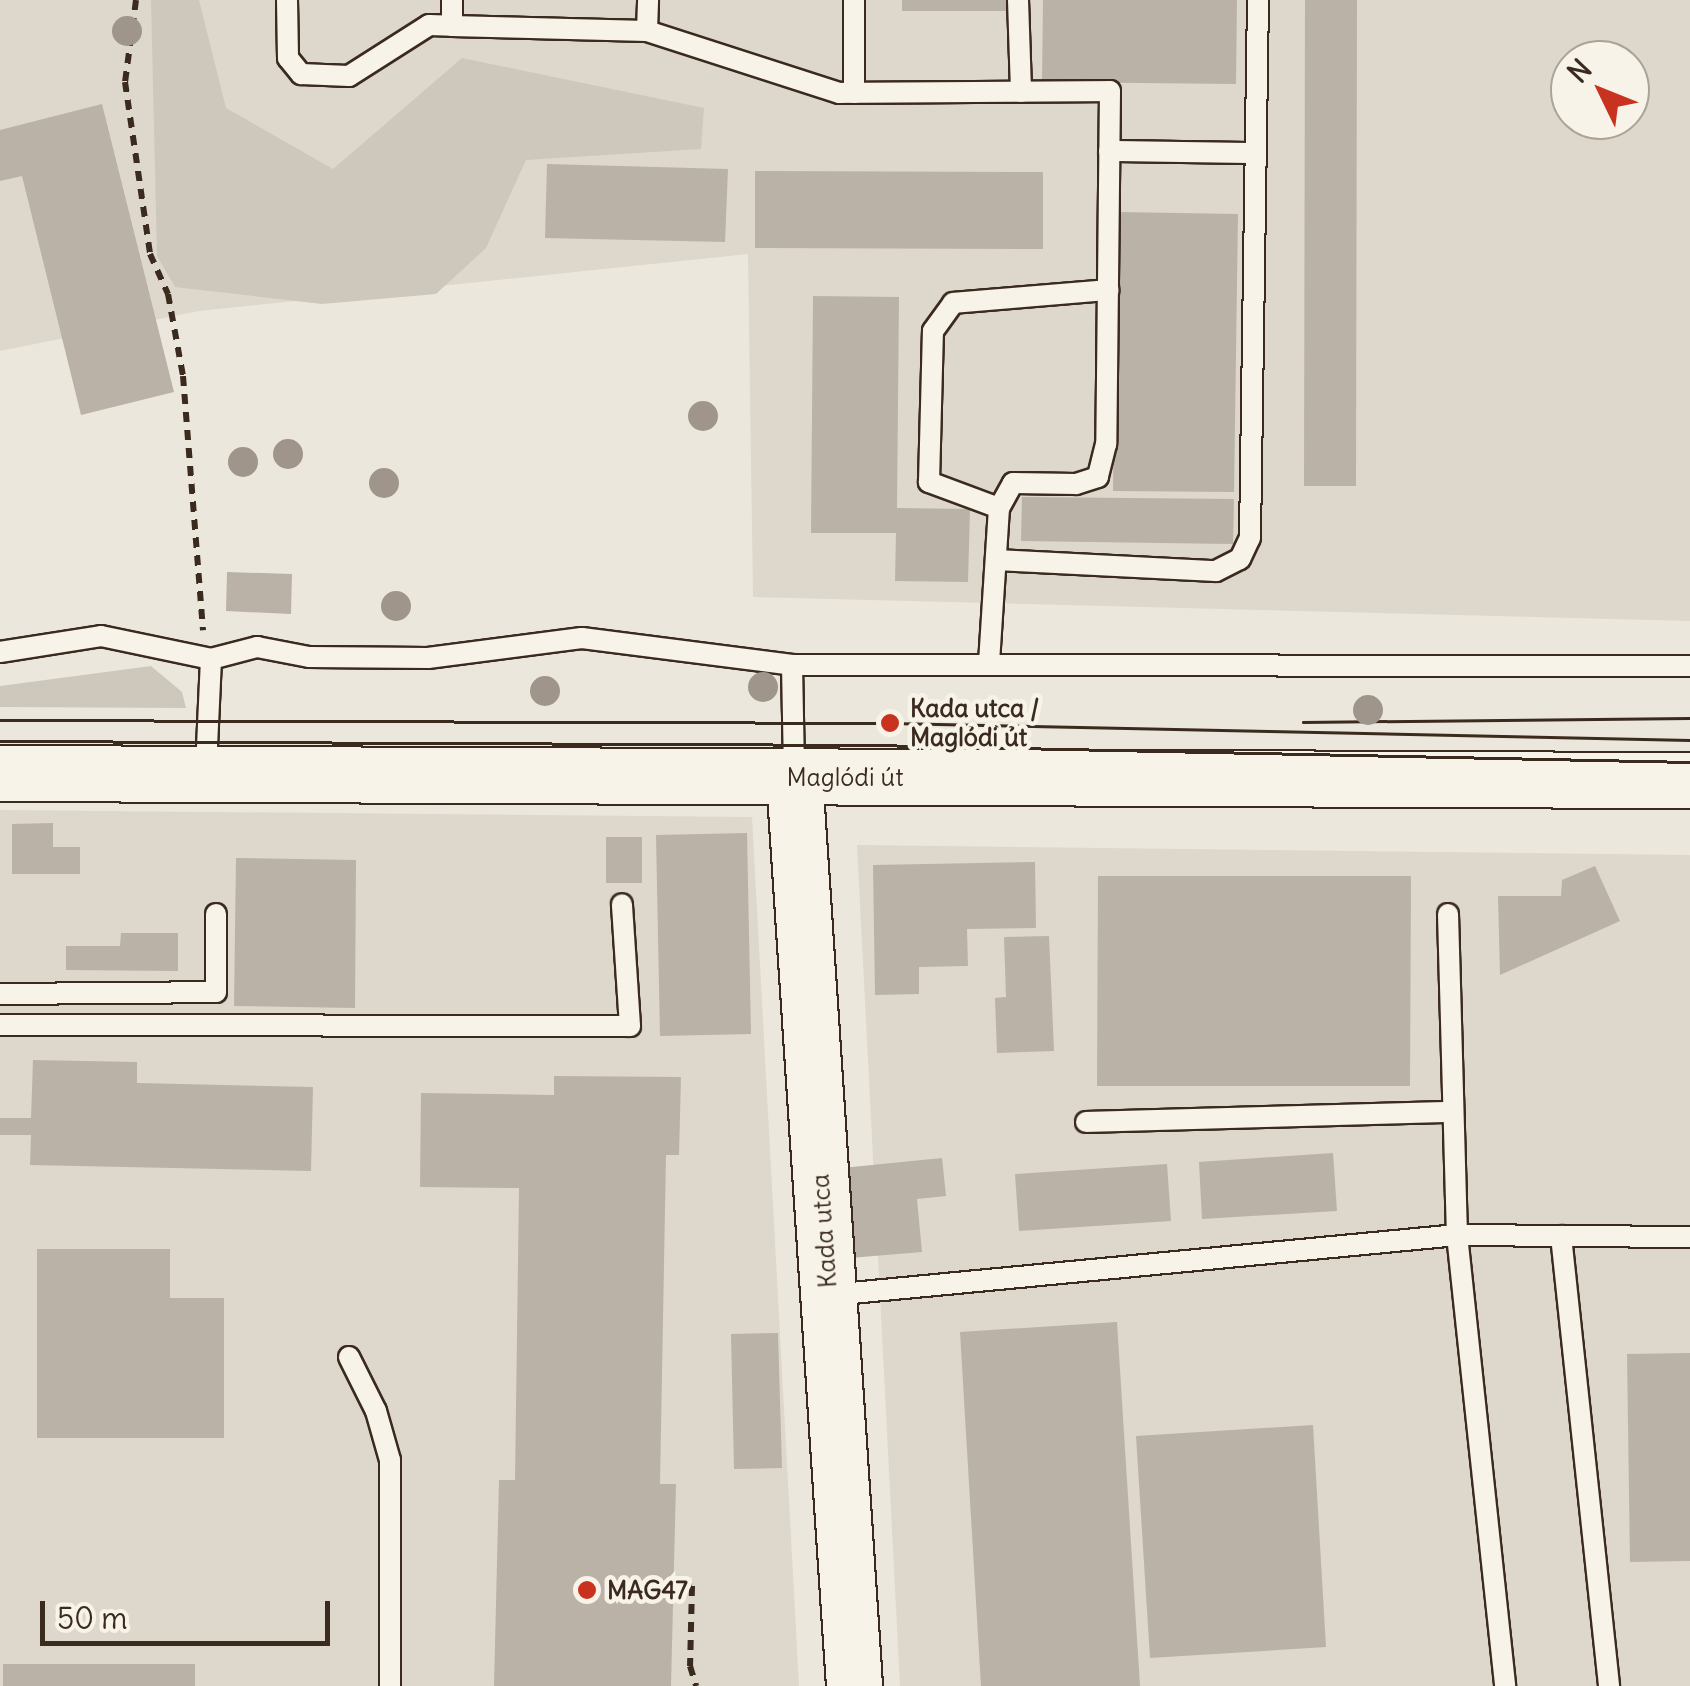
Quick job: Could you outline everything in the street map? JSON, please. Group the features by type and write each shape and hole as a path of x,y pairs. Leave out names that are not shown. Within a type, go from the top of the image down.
{"street":[{"name":"Maglódi út","path":"0,773 206,778 1690,780"},
{"name":"Kada utca","path":"794,777 854,1686"}],"lane":[{"path":"287,0 288,58 301,74 349,76 429,26 647,30 854,93 1110,92 1106,444 1098,477 1076,484 1013,483 999,508 989,662"},
{"path":"452,0 452,26"},
{"path":"647,30 648,0"},
{"path":"854,0 854,93"},
{"path":"1018,0 1020,92"},
{"path":"996,560 1216,570 1240,559 1250,538 1258,0"},
{"path":"1109,151 1254,153"},
{"path":"999,508 929,482 933,332 953,303 1108,290"},
{"path":"0,652 101,636 211,660 258,647 308,657 428,658 582,638 792,665 989,662 1690,666"},
{"path":"206,778 211,660"},
{"path":"792,665 794,777"},
{"path":"0,1025 630,1026 622,904"},
{"path":"0,994 216,992 216,914"},
{"path":"1448,914 1457,1235 1505,1686"},
{"path":"1086,1122 1452,1112"},
{"path":"828,1295 1457,1235 1690,1237"},
{"path":"1562,1236 1608,1686"},
{"path":"348,1357 376,1412 390,1460 390,1686"}],"path":[{"path":"136,0 125,82 150,254 168,294 183,376 196,602 211,660"},
{"path":"673,1583 692,1586 690,1666 696,1686"}],"shaded area":[{"path":"0,0 1690,0 1690,621 753,597 748,254 199,311 0,351"},
{"path":"151,0 199,0 226,108 333,169 462,58 704,108 701,149 526,160 486,248 436,294 322,304 175,287 157,256"},
{"path":"151,666 182,692 186,708 0,707 0,686"},
{"path":"0,810 752,817 799,1686 0,1686"},
{"path":"857,845 1690,855 1690,1686 900,1686"}],"building":[{"path":"902,0 1009,0 1009,11 902,11"},
{"path":"1043,0 1237,0 1236,84 1042,82"},
{"path":"1305,0 1357,0 1356,486 1304,486"},
{"path":"102,104 174,392 81,415 22,176 0,181 0,130"},
{"path":"547,164 728,169 725,242 545,238"},
{"path":"755,171 1043,172 1043,249 755,248"},
{"path":"1117,212 1238,214 1234,492 1113,491"},
{"path":"813,296 899,297 897,508 970,509 968,582 895,581 896,533 811,533"},
{"path":"1022,497 1234,499 1233,544 1021,541"},
{"path":"227,572 292,574 291,614 226,611"},
{"path":"53,823 53,847 80,847 80,874 12,874 12,824"},
{"path":"747,833 751,1034 660,1036 656,835"},
{"path":"606,837 642,837 642,883 606,883"},
{"path":"236,858 356,860 355,1008 234,1006"},
{"path":"1035,862 1036,928 967,929 968,966 919,967 919,994 875,995 873,865"},
{"path":"1595,866 1620,921 1500,975 1498,896 1561,896 1562,880"},
{"path":"1098,876 1411,876 1410,1086 1097,1086"},
{"path":"121,933 178,933 178,971 66,970 66,946 120,946"},
{"path":"1049,936 1054,1051 997,1053 995,998 1006,997 1004,937"},
{"path":"33,1060 137,1062 137,1083 313,1087 311,1171 30,1165 31,1135 0,1135 0,1118 31,1118"},
{"path":"554,1076 681,1077 679,1155 666,1155 660,1484 676,1484 671,1686 494,1686 499,1480 515,1480 519,1188 420,1187 421,1093 554,1095"},
{"path":"1333,1153 1337,1211 1202,1219 1199,1162"},
{"path":"942,1158 946,1196 917,1199 922,1252 850,1258 842,1168"},
{"path":"1167,1164 1171,1221 1019,1231 1015,1174"},
{"path":"37,1249 170,1249 170,1298 224,1298 224,1438 37,1438"},
{"path":"1117,1322 1140,1686 981,1686 960,1332"},
{"path":"778,1333 782,1468 734,1469 731,1334"},
{"path":"1690,1353 1690,1561 1630,1562 1627,1354"},
{"path":"1313,1425 1326,1647 1150,1658 1136,1436"},
{"path":"3,1664 195,1664 195,1686 3,1686"}],"tram line":[{"path":"1303,722 1690,718"},
{"path":"0,720 890,723 1690,740"},
{"path":"0,741 872,745 1690,762"}],"place":[{"name":"Kada utca / Maglódi út","path":"890,723"},
{"name":"MAG47","path":"587,1590"}]}
